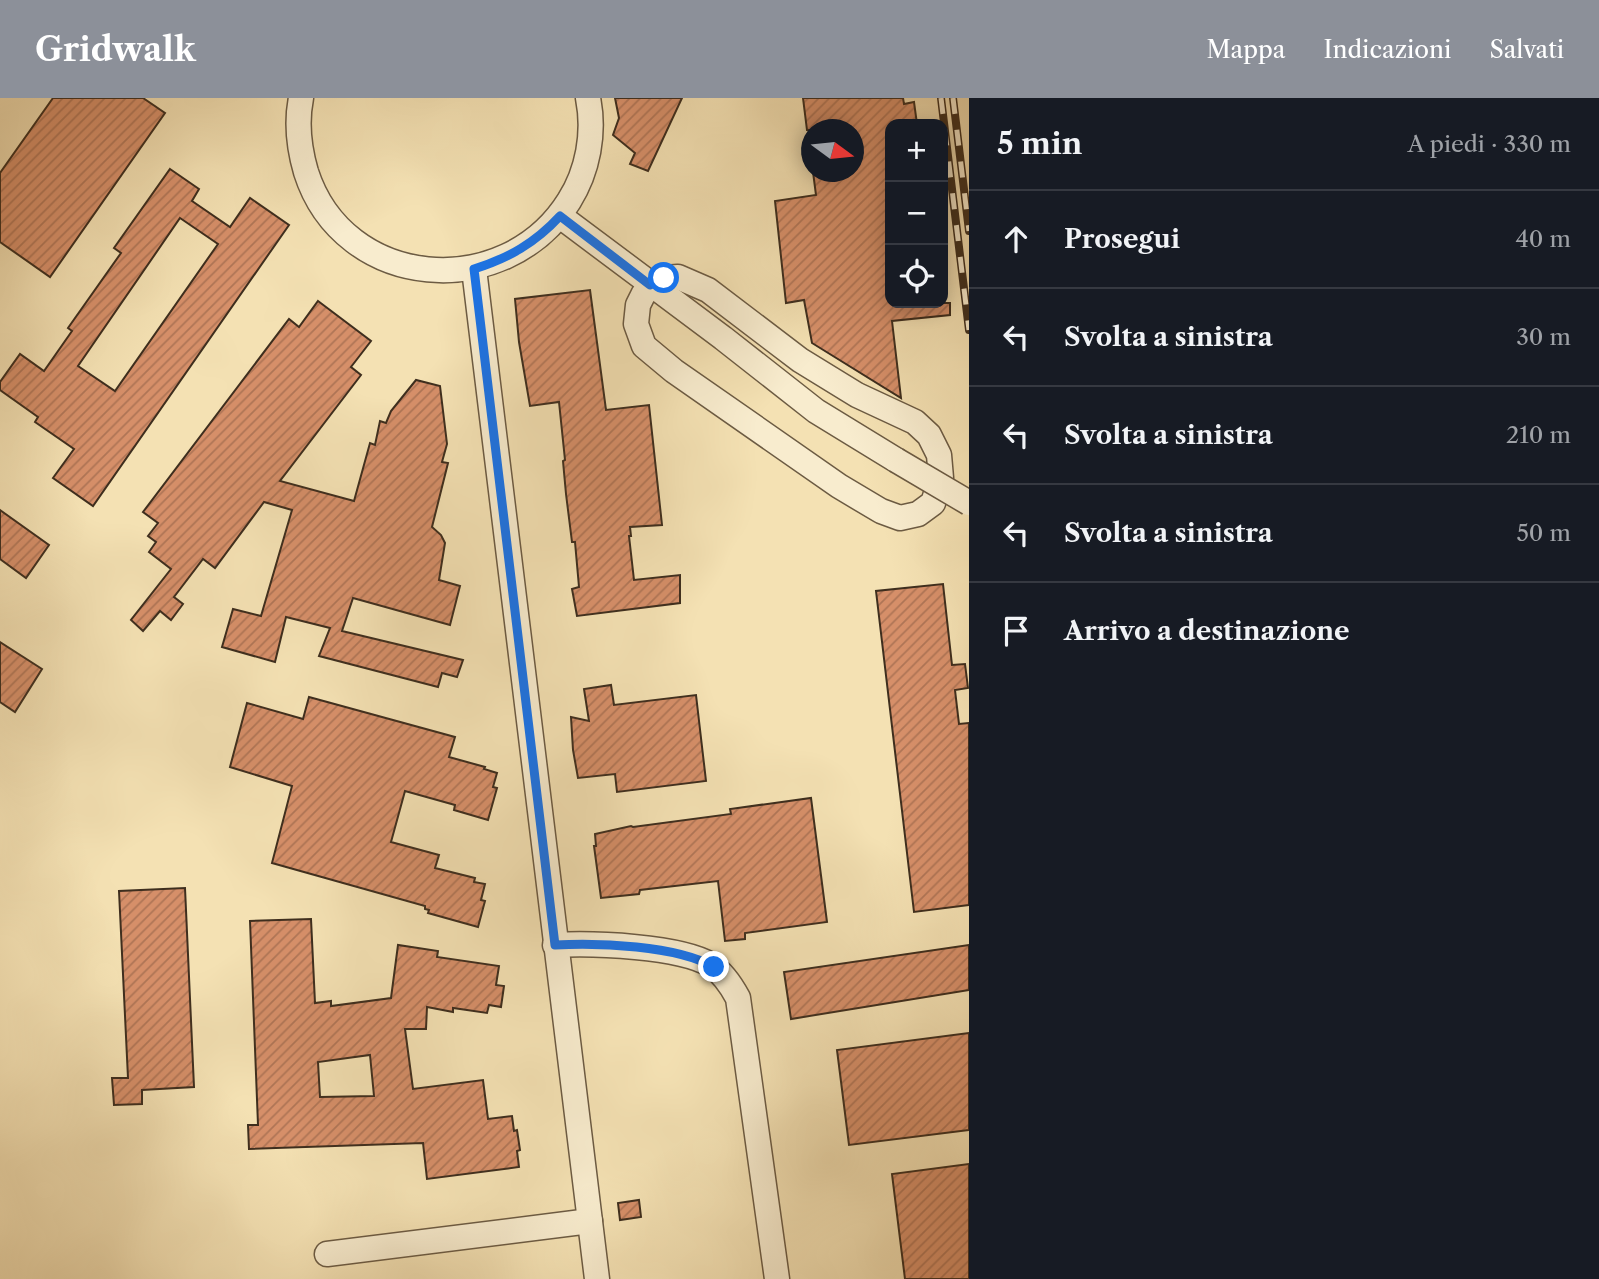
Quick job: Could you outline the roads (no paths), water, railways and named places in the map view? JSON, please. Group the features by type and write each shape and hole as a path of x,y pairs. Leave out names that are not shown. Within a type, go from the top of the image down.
{"street":[{"path":"301,98 298,130 301,156 320,203 336,223 354,240 375,254 423,270 449,271 474,269 513,255 530,244 560,216 576,190 586,162 591,132 589,98"},
{"path":"560,216 816,411 969,503"},
{"path":"474,269 597,1279"},
{"path":"678,277 708,290 800,360 857,395 915,422 929,435 939,455 942,478 933,503 918,514 900,518 881,511 839,486 674,371 644,346 636,324 638,305 650,285 664,278 678,277"},
{"path":"555,945 584,944 682,953 714,967 733,988 738,998 777,1279"},
{"path":"327,1254 590,1222"}],"railway":[{"path":"941,98 969,330"},
{"path":"953,98 969,231"}]}
